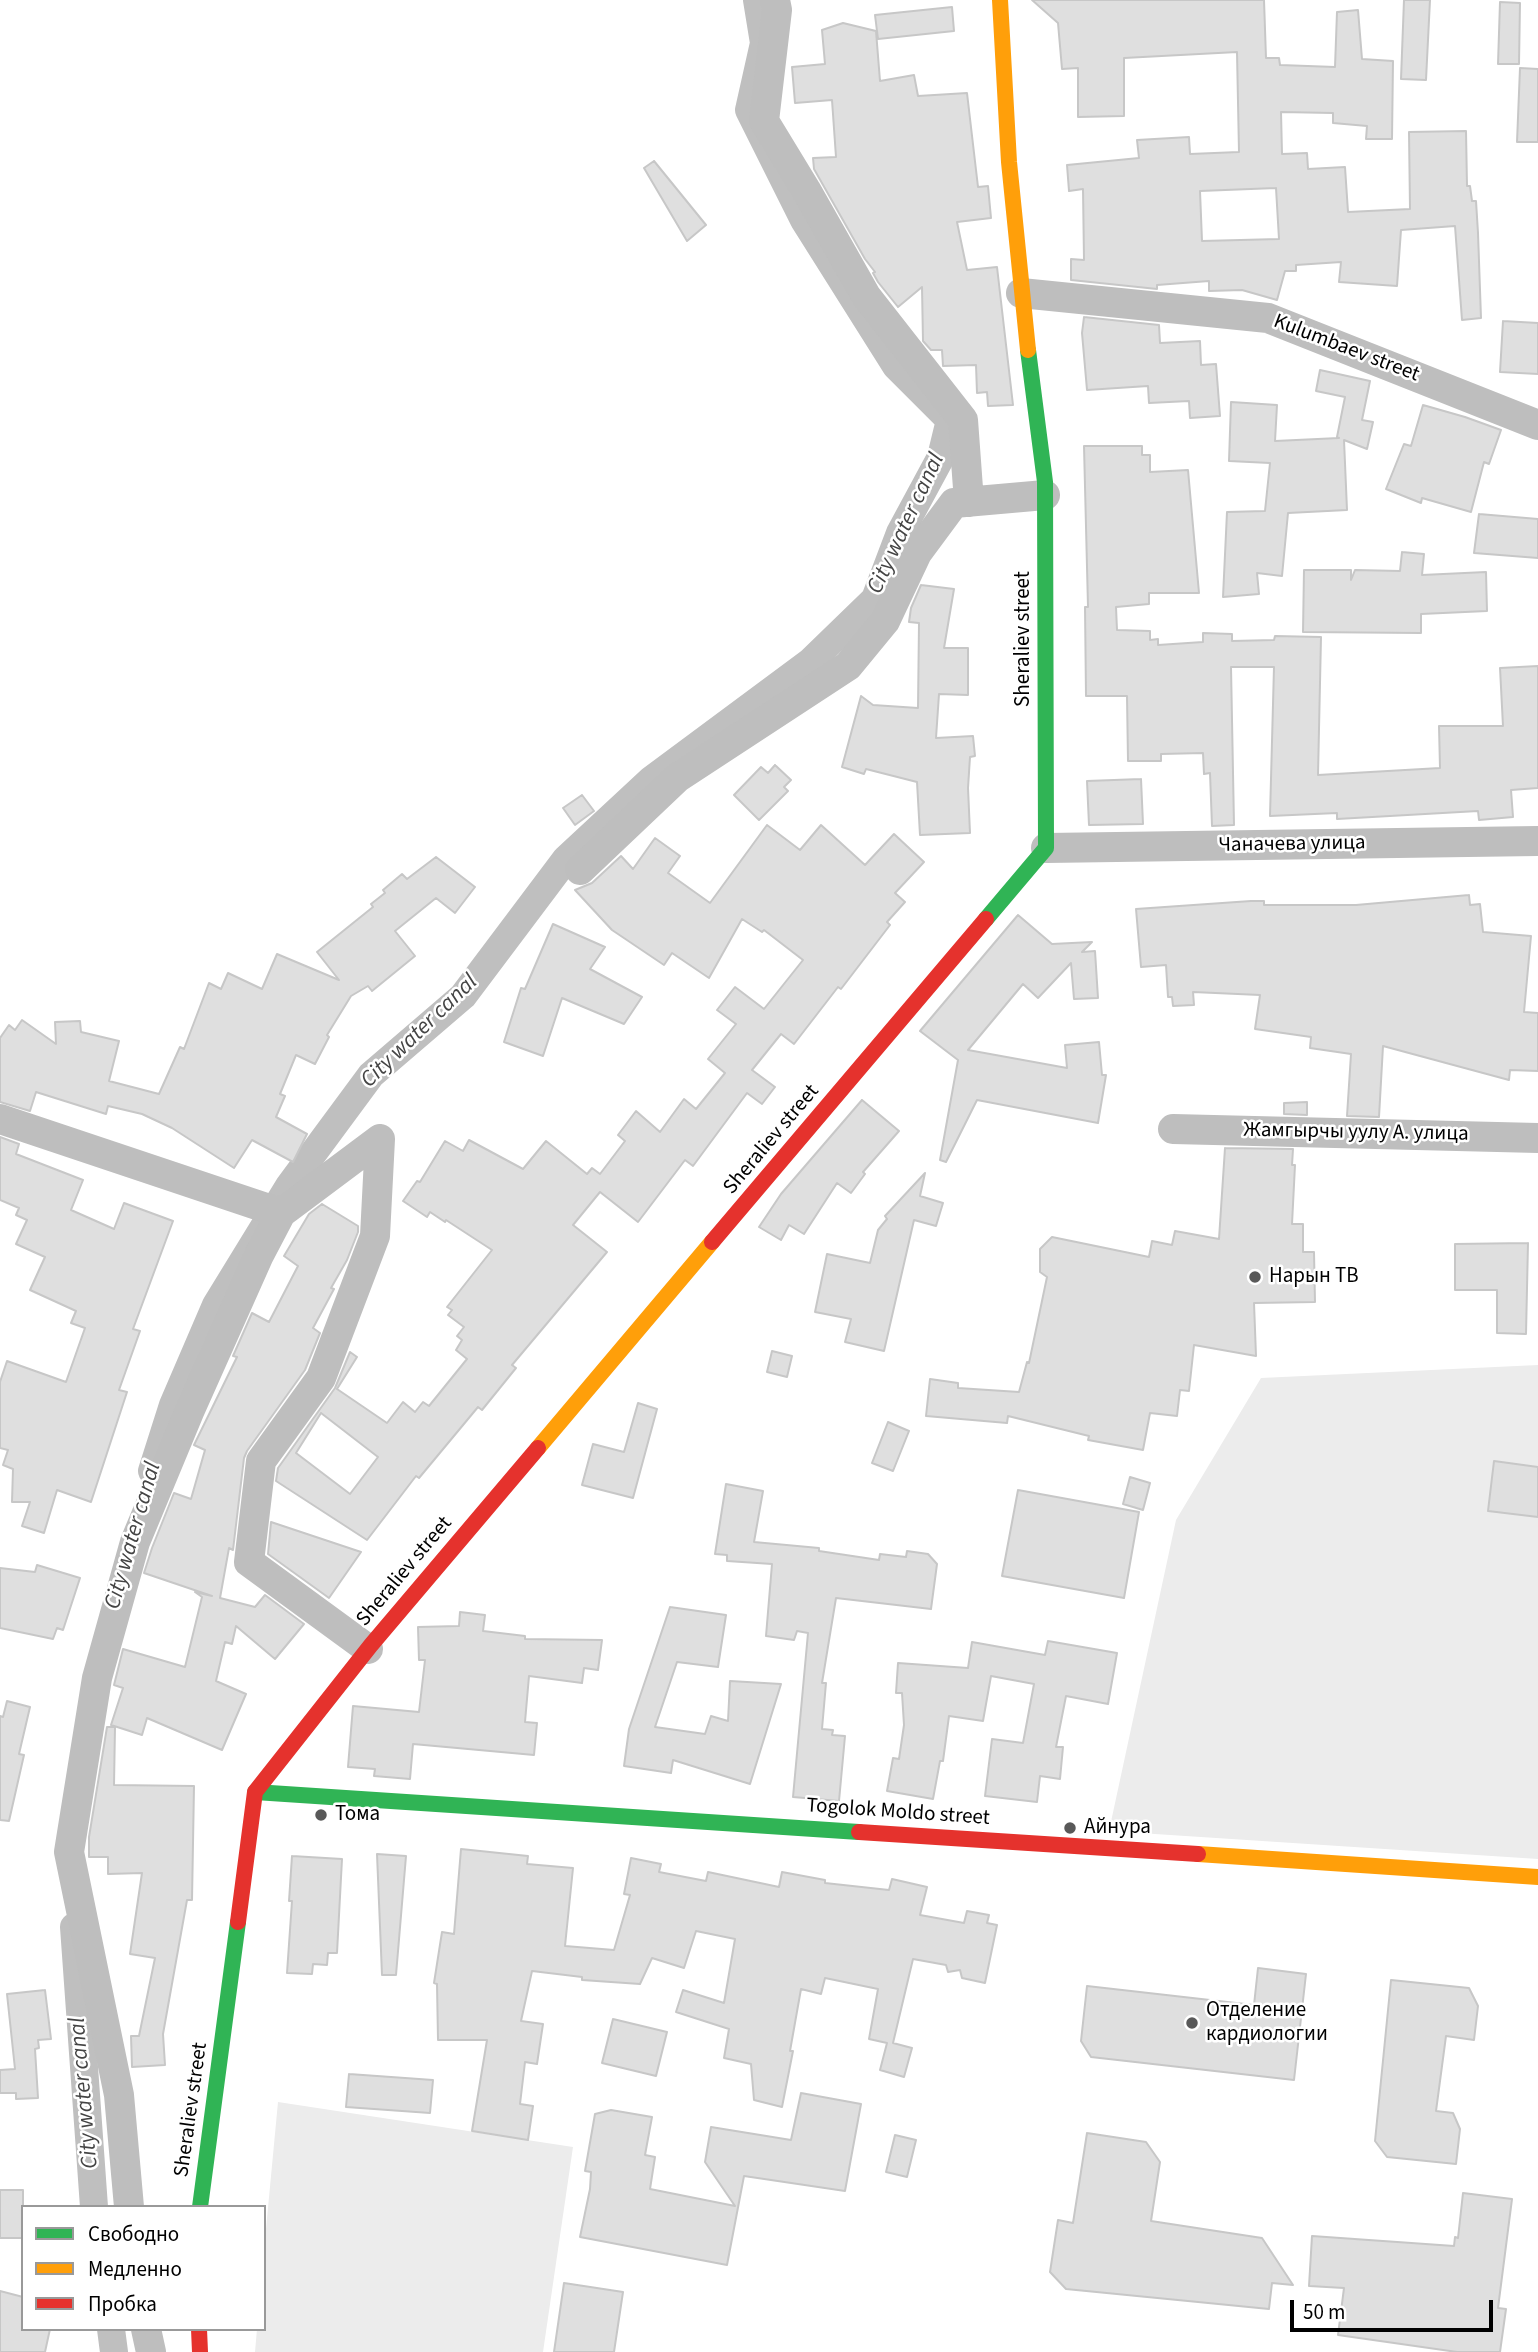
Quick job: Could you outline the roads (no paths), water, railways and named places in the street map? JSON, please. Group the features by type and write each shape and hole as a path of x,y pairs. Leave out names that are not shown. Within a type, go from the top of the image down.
{"street":[{"path":"775,0 777,9 764,121 866,296 962,420 969,502"},
{"name":"Sheraliev street","path":"200,2205 255,1792 368,1649 1046,848 1045,482 1021,293 1009,162 1000,0"},
{"name":"Kulumbaev street","path":"1021,293 1268,318 1538,425"},
{"path":"580,870 677,778 848,666 885,621 917,553 954,503 1045,495"},
{"name":"Чаначева улица","path":"1046,848 1538,841"},
{"path":"0,1119 281,1213"},
{"name":"Жамгырчы уулу А. улица","path":"1173,1129 1538,1138"},
{"path":"129,2205 119,2095 69,1852 97,1678 135,1542 205,1376 259,1255 281,1213 380,1139 375,1236 321,1378 261,1461 249,1562 368,1649"},
{"name":"Togolok Moldo street","path":"255,1792 1538,1877"},
{"path":"146,2331 151,2352"},
{"path":"199,2331 200,2352"}],"waterway":[{"name":"City water canal","path":"152,1471 173,1405 216,1305 289,1186 371,1075 463,996 566,859 651,780 810,662 875,599 900,533 941,457 950,420 896,366 804,220 749,110 764,43 757,0"},
{"name":"City water canal","path":"74,1927 94,2205"},
{"name":"City water canal","path":"111,2331 114,2352"}],"place":[{"name":"Нарын ТВ","path":"1255,1277"},
{"name":"Тома","path":"321,1815"},
{"name":"Айнура","path":"1070,1828"},
{"name":"Отделение кардиологии","path":"1192,2023"}]}
